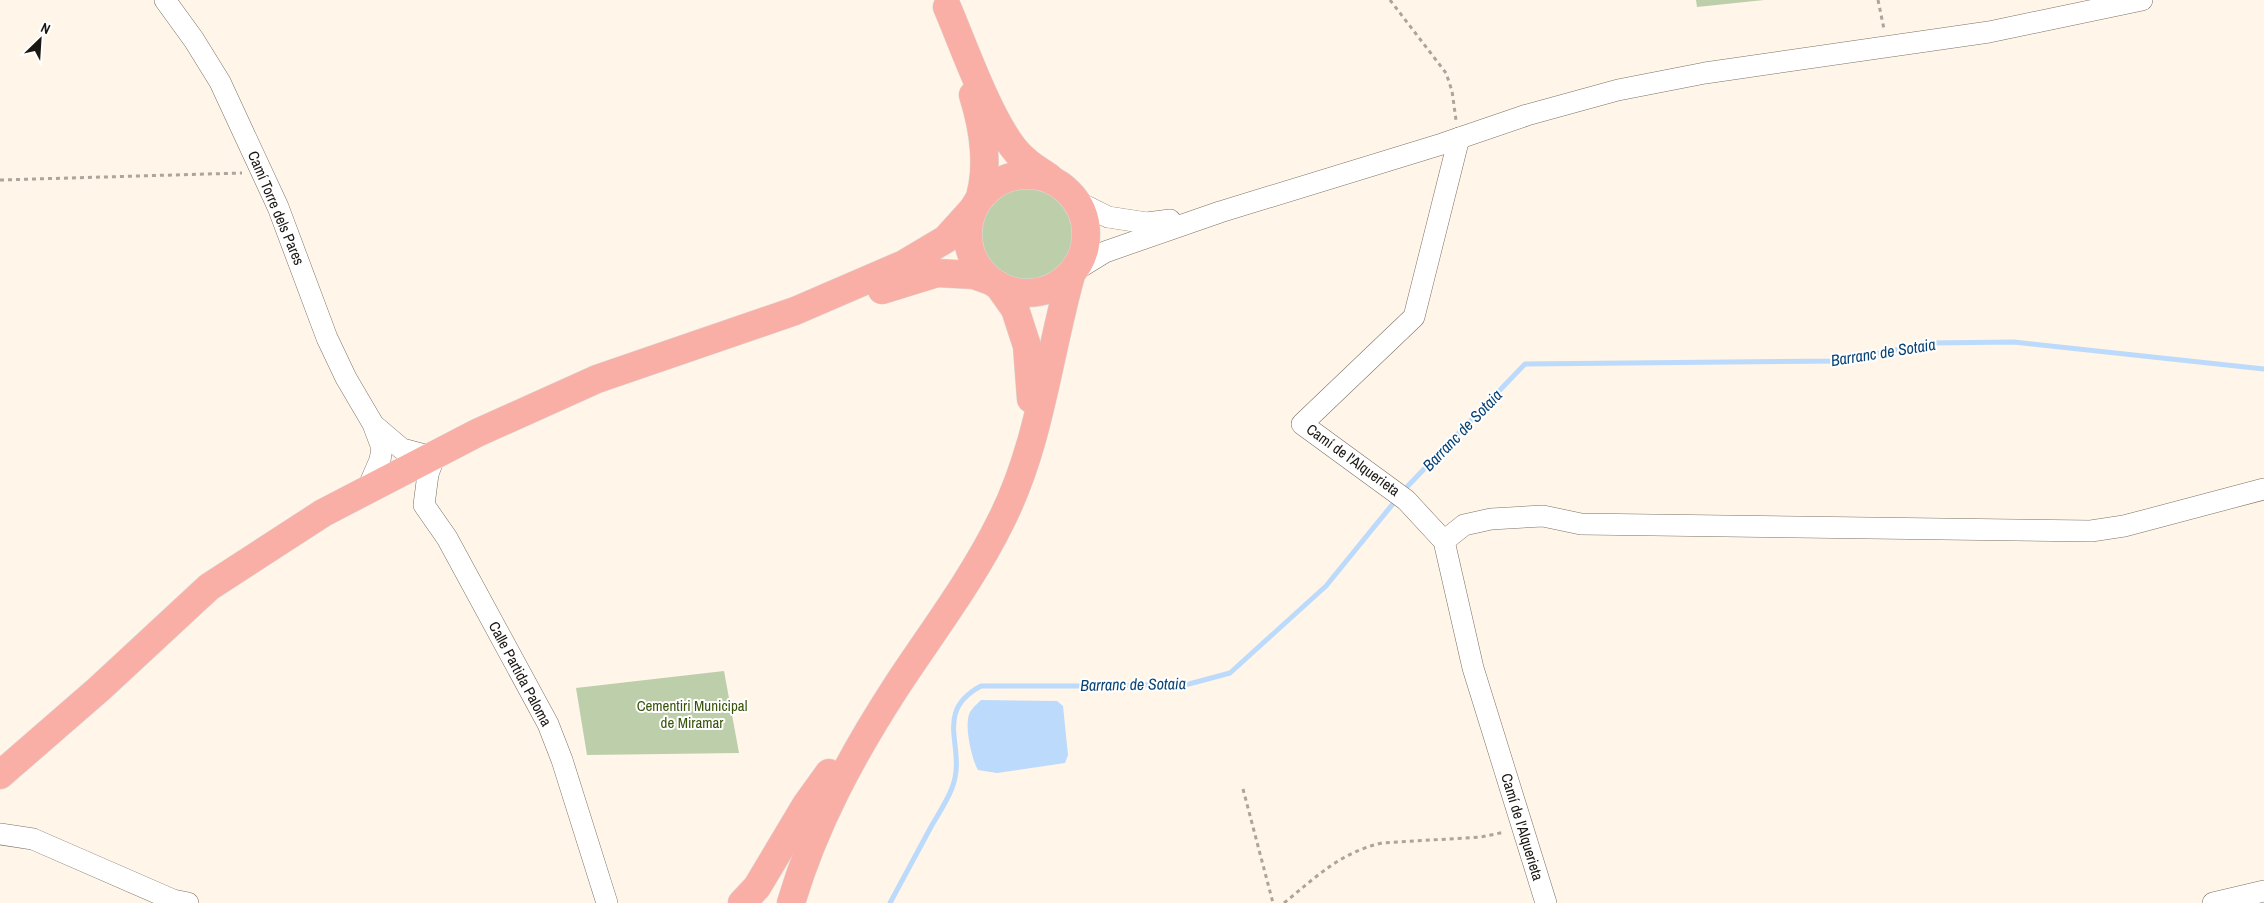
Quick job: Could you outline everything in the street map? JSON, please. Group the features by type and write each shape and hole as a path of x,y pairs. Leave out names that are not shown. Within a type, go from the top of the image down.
{"main road":[{"path":"946,4 991,109 1007,138 1024,160 1053,180"},
{"path":"946,4 977,108 983,146 984,175 977,203 970,216 968,238 976,264 995,283 1015,309 1027,346 1031,381 1032,444"},
{"path":"0,775 99,689 209,587 323,514 476,433 598,379 796,311 904,264 946,239 988,188 1012,176 1033,174 1053,180 1062,184 1078,202 1087,226 1085,252 1073,273 1047,371 1032,444 1018,485 1001,522 970,576 896,687 845,773 806,855 791,903"},
{"path":"796,311 858,297 937,273 974,275 1007,290 1031,294 1053,288 1073,273"},
{"path":"742,903 757,887 815,791 849,748 872,728"}],"street":[{"name":"Camí Torre dels Pares","path":"164,0 194,40 220,82 278,207 328,338 346,378 373,424 382,448 380,460 367,490"},
{"path":"1073,273 1105,252 1220,212 1527,115 1618,90 1705,74 1989,32 2142,0"},
{"name":"Camí de l'Alquerieta","path":"1459,138 1414,317 1302,424 1399,494 1444,540 1473,668 1546,903"},
{"path":"1078,202 1108,217 1148,223 1220,212"},
{"name":"Camí Torre dels Pares","path":"373,424 402,449 434,456"},
{"name":"Calle Partida Paloma","path":"434,456 428,474 424,505 447,538 545,717 562,760 607,903"},
{"path":"1444,540 1464,525 1491,519 1543,516 1581,524 2091,531 2124,526 2264,488"},
{"path":"0,834 33,839 172,900 188,903"},
{"path":"2213,903 2264,891"}],"path":[{"path":"1390,0 1446,73 1452,90 1459,138"},
{"path":"1878,0 1889,48"},
{"path":"0,180 262,173"},
{"path":"1243,789 1273,903"},
{"path":"1284,903 1341,858 1367,846 1382,843 1481,838 1523,828"}],"green space":[{"path":"1696,0 1764,0 1697,7"},
{"path":"1030,185 1049,189 1065,200 1076,216 1080,235 1076,254 1065,270 1049,281 1030,285 1011,281 995,270 984,254 980,235 984,216 995,200 1011,189"},
{"name":"Cementiri Municipal de Miramar","path":"724,671 739,753 587,755 576,688"}],"water":[{"path":"981,700 1057,701 1063,706 1068,755 1065,763 997,773 978,770 970,746 968,717"}],"waterway":[{"name":"Barranc de Sotaia","path":"1403,491 1525,364 1841,361 1930,343 2014,342 2264,369"},
{"name":"Barranc de Sotaia","path":"890,903 952,788 956,773 954,720 958,708 966,696 981,686 1189,684 1230,673 1326,586 1396,500"}]}
